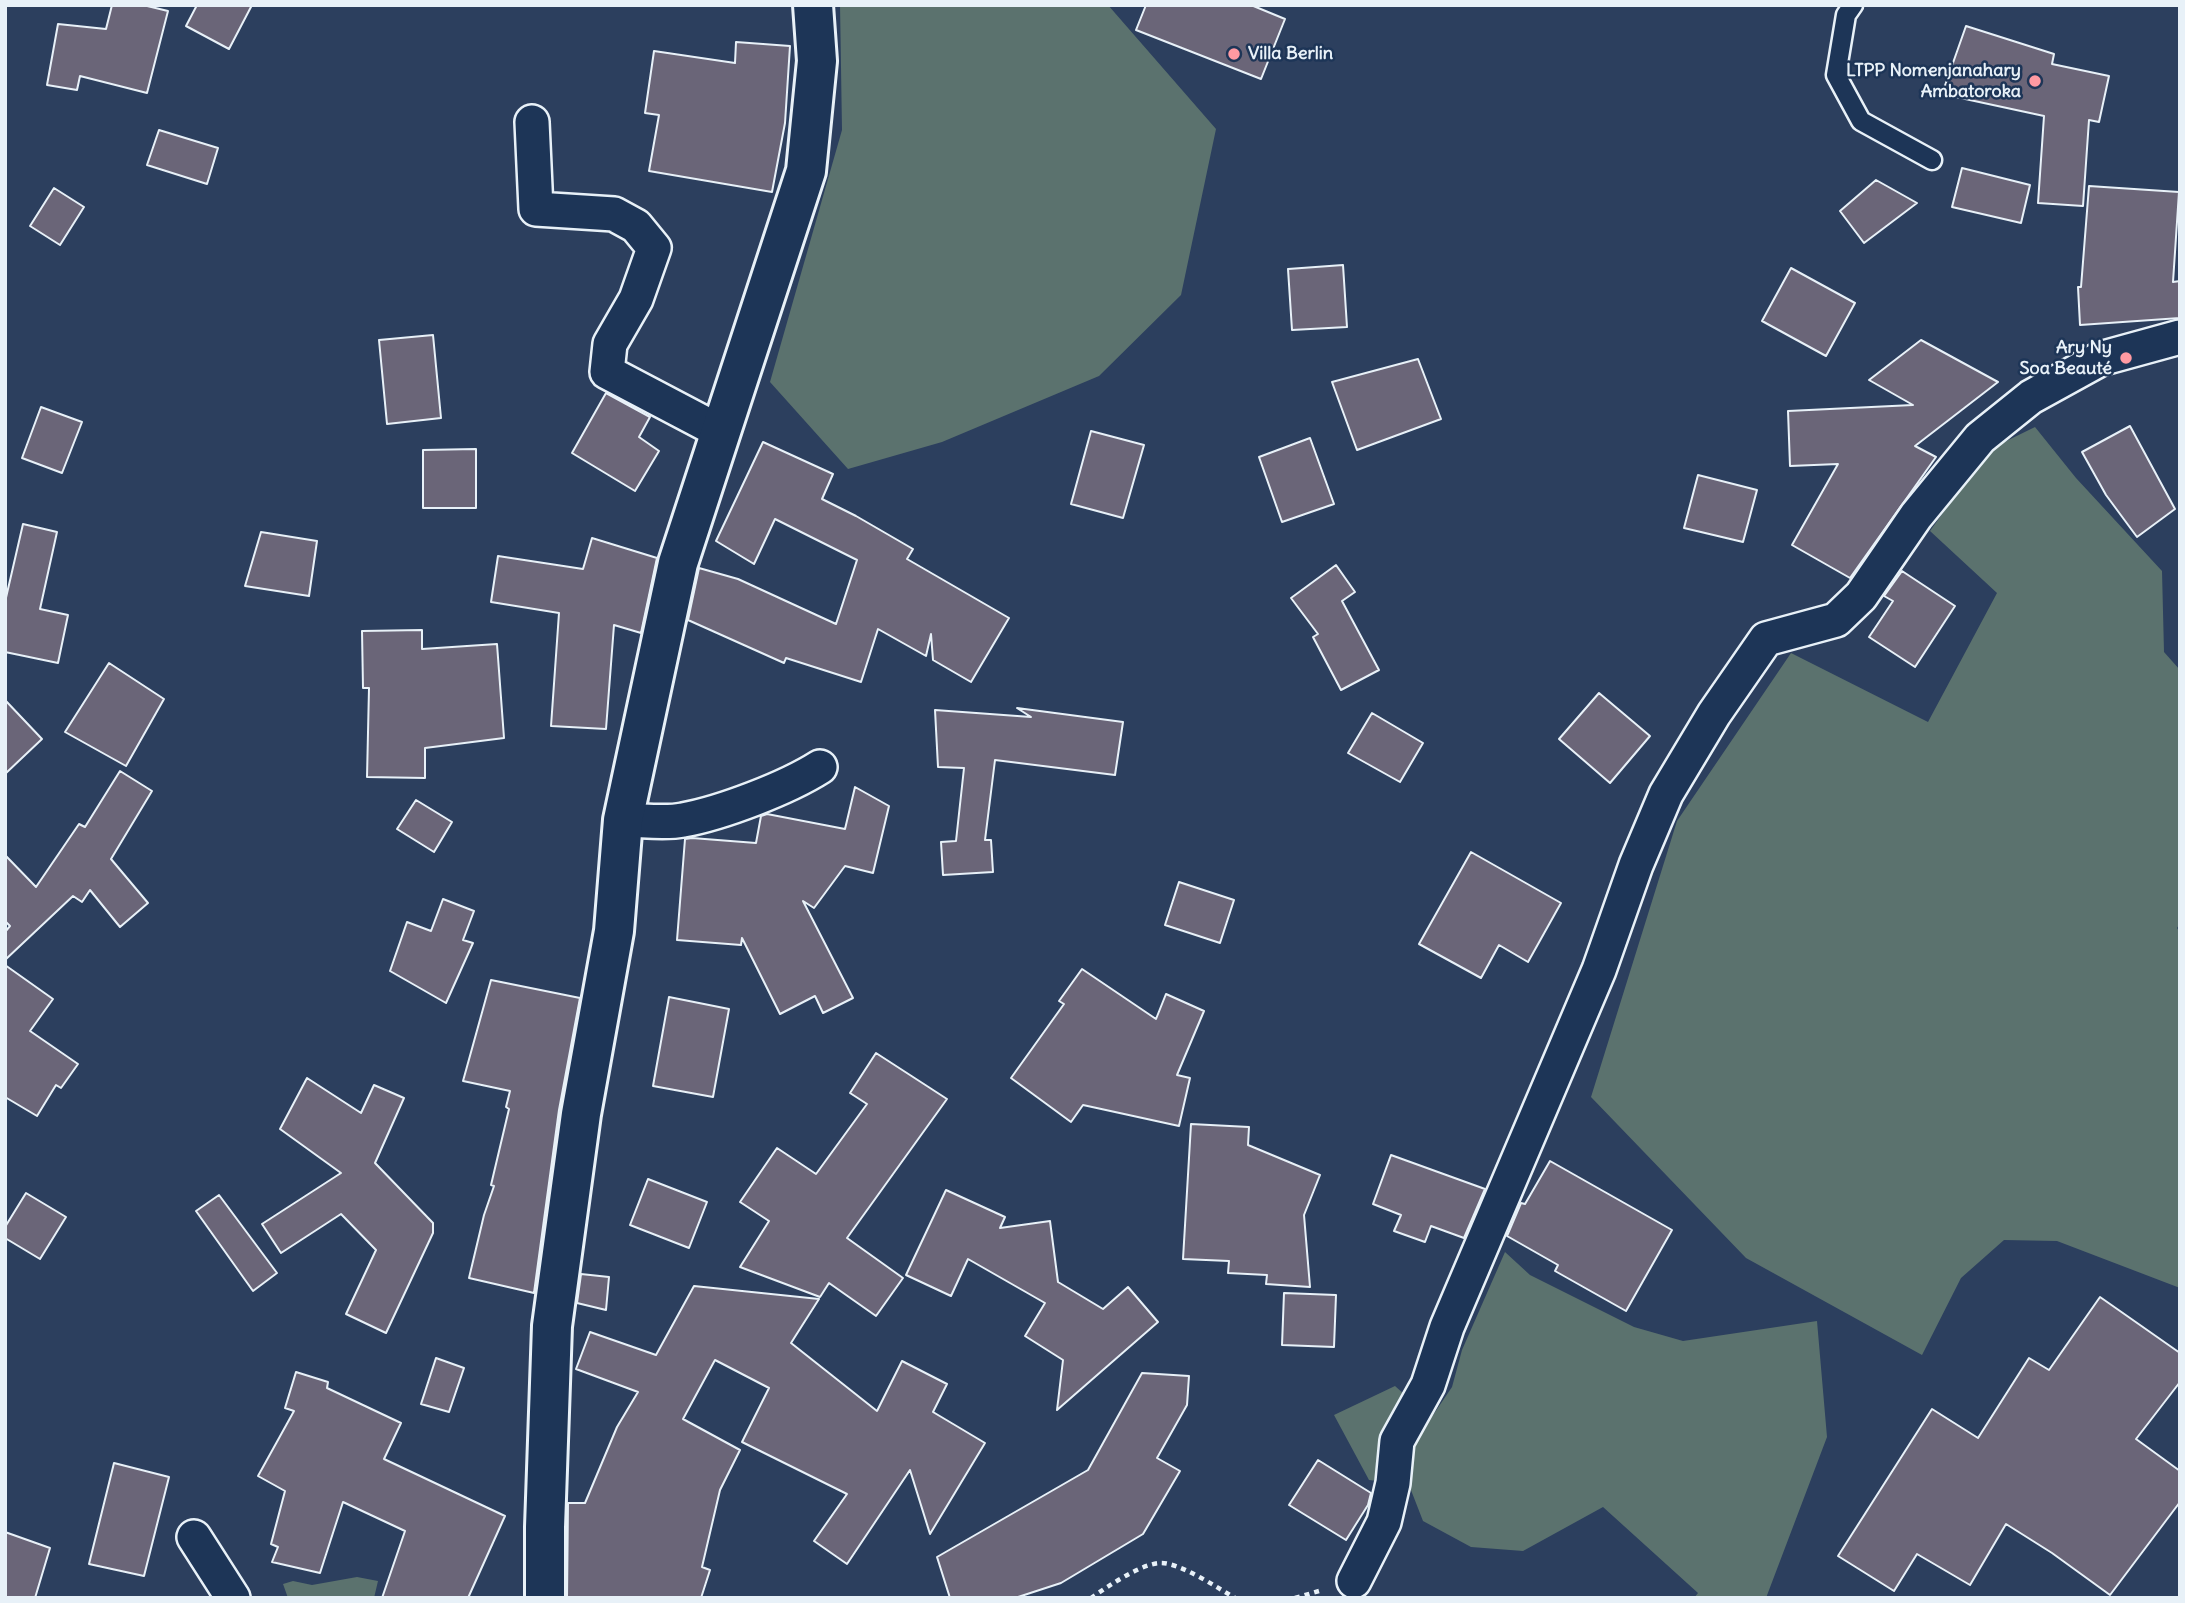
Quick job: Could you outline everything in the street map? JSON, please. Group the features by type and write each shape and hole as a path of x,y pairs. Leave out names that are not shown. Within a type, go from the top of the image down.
{"street":[{"path":"545,1598 552,1326 581,1114 614,931 623,820 678,563 806,171 817,61 813,5"},
{"path":"532,122 536,209 614,214 636,226 654,248 636,299 610,344 607,372 721,432"},
{"path":"1354,1581 1384,1522 1393,1483 1397,1441 1427,1385 1447,1327 1599,970 1636,865 1666,793 1714,713 1766,639 1836,620 1861,596 1916,516 1980,438 2031,397 2100,359 2180,337"},
{"path":"623,820 682,821 780,787 805,777 820,767"},
{"path":"194,1537 233,1598"}],"lane":[{"path":"1853,5 1846,15 1836,75 1861,121 1932,160"}],"path":[{"path":"1091,1598 1121,1577 1160,1562 1191,1573 1235,1598"}],"green space":[{"path":"840,5 1108,5 1216,129 1181,295 1099,376 942,442 848,469 770,382 842,130"},
{"path":"2035,427 2076,478 2162,571 2164,652 2180,670 2180,923 2177,928 2180,933 2180,1288 2057,1241 2004,1240 1961,1278 1922,1355 1746,1258 1591,1097 1677,821 1791,653 1928,722 1997,593 1930,531 1988,450"},
{"path":"1505,1252 1530,1275 1634,1327 1683,1341 1817,1321 1827,1437 1766,1598 1694,1598 1698,1593 1603,1507 1523,1551 1471,1547 1423,1521 1409,1485 1369,1480 1334,1415 1395,1386 1431,1418 1452,1387 1462,1350"},
{"path":"357,1577 378,1581 374,1598 288,1598 283,1584 293,1581 312,1585"}],"building":[{"path":"112,5 143,5 168,11 147,93 80,76 77,90 47,85 58,24 106,29"},
{"path":"197,5 252,5 229,49 186,26"},
{"name":"Villa Berlin","path":"1146,5 1251,5 1285,19 1261,79 1136,30"},
{"path":"1966,26 2054,54 2052,64 2109,76 2099,122 2089,120 2083,206 2038,203 2044,116 1942,94"},
{"path":"736,42 790,46 785,123 772,192 649,171 659,115 645,113 654,51 735,63"},
{"path":"159,130 218,148 207,184 147,165"},
{"path":"1962,168 2030,185 2021,223 1952,207"},
{"path":"1876,180 1917,203 1864,243 1840,211"},
{"path":"2089,186 2179,192 2173,282 2180,281 2180,318 2080,325 2078,287 2081,287"},
{"path":"54,188 84,207 60,245 30,226"},
{"path":"1343,265 1347,327 1292,330 1288,269"},
{"path":"1791,268 1855,303 1826,356 1762,321"},
{"path":"433,335 441,418 387,424 379,340"},
{"path":"1921,340 1998,382 1915,446 1936,457 1850,578 1792,545 1838,464 1790,466 1788,411 1913,405 1869,380"},
{"path":"1418,359 1441,419 1357,450 1332,382"},
{"path":"606,393 650,417 639,437 659,451 635,491 572,453"},
{"path":"41,407 82,422 62,473 22,458"},
{"path":"2130,426 2175,509 2137,537 2106,495 2082,452"},
{"path":"1091,431 1144,445 1123,518 1071,504"},
{"path":"1310,438 1334,504 1282,522 1259,457"},
{"path":"763,442 833,474 822,499 913,549 907,559 1009,618 971,682 933,660 931,634 926,656 878,629 861,682 786,658 784,663 688,620 699,568 738,579 836,624 857,560 775,519 754,564 716,541"},
{"path":"476,449 476,508 423,508 423,450"},
{"path":"1698,475 1757,490 1743,542 1684,528"},
{"path":"23,524 57,532 40,609 68,615 58,663 5,652 5,602"},
{"path":"261,532 317,541 309,596 245,586"},
{"path":"592,538 657,558 641,633 614,625 606,729 551,726 559,613 491,602 498,556 583,569"},
{"path":"1336,565 1355,592 1342,601 1379,670 1341,690 1313,637 1318,634 1291,598"},
{"path":"1902,571 1955,606 1915,667 1869,637 1893,601 1884,596"},
{"path":"422,630 422,649 497,644 504,738 425,748 425,778 367,777 369,688 363,688 362,631"},
{"path":"109,663 164,699 126,766 65,732"},
{"path":"1599,693 1650,736 1610,783 1559,739"},
{"path":"5,700 42,739 5,774"},
{"path":"1017,708 1123,722 1115,775 995,760 985,840 991,840 993,872 943,875 941,842 956,841 964,768 938,767 935,710 1031,717"},
{"path":"1372,713 1423,743 1400,782 1348,753"},
{"path":"120,771 152,791 111,859 148,903 120,927 90,890 82,902 73,896 5,960 5,932 10,926 5,921 5,855 36,887 79,824 85,827"},
{"path":"855,787 889,806 873,873 845,866 814,908 803,901 853,998 823,1013 815,996 780,1014 742,938 741,945 677,940 685,839 756,843 761,816 767,814 845,829"},
{"path":"416,800 452,822 434,852 397,829"},
{"path":"1471,852 1561,903 1528,962 1499,945 1481,978 1419,944"},
{"path":"1179,882 1234,900 1220,943 1165,925"},
{"path":"443,899 474,911 463,940 473,943 446,1003 390,971 407,922 431,931"},
{"path":"5,965 53,999 30,1031 78,1064 61,1088 56,1085 37,1116 5,1097"},
{"path":"1082,969 1156,1019 1166,994 1204,1011 1177,1075 1190,1078 1179,1126 1083,1105 1071,1122 1011,1078 1064,1004 1059,1001"},
{"path":"491,980 580,998 559,1110 534,1293 469,1278 494,1186 491,1185 509,1109 506,1107 510,1091 463,1081"},
{"path":"669,997 729,1009 713,1097 653,1086"},
{"path":"876,1053 947,1099 847,1238 903,1278 876,1316 829,1283 820,1297 740,1267 769,1221 740,1202 777,1148 816,1174 867,1104 850,1093"},
{"path":"307,1078 361,1113 374,1085 404,1098 375,1163 433,1223 433,1233 386,1333 346,1314 376,1250 341,1214 281,1253 262,1224 341,1173 280,1129"},
{"path":"1191,1124 1249,1127 1248,1145 1320,1175 1304,1215 1310,1287 1266,1284 1267,1275 1228,1273 1229,1261 1183,1259"},
{"path":"1391,1155 1485,1189 1464,1238 1431,1226 1425,1242 1394,1231 1401,1215 1373,1204"},
{"path":"1550,1161 1672,1230 1626,1311 1555,1271 1558,1265 1507,1236 1521,1203 1525,1204"},
{"path":"648,1179 707,1202 689,1248 630,1225"},
{"path":"946,1190 1005,1217 1000,1228 1050,1221 1058,1282 1103,1309 1128,1287 1158,1322 1057,1410 1063,1360 1025,1336 1045,1303 968,1259 951,1296 906,1275"},
{"path":"26,1193 66,1217 40,1259 5,1238 5,1227"},
{"path":"219,1195 277,1273 253,1291 196,1211"},
{"path":"581,1274 609,1277 606,1310 577,1303"},
{"path":"694,1286 819,1299 791,1343 877,1411 902,1361 947,1384 933,1412 985,1443 930,1534 910,1470 847,1564 814,1541 847,1494 742,1442 769,1388 715,1360 683,1419 740,1450 720,1490 702,1567 710,1570 701,1598 567,1598 568,1503 585,1503 617,1427 638,1392 576,1369 590,1332 656,1355"},
{"path":"1284,1293 1336,1295 1334,1347 1282,1345"},
{"path":"2100,1297 2180,1353 2180,1382 2136,1439 2180,1471 2180,1502 2110,1595 2006,1524 1970,1585 1917,1554 1894,1591 1838,1556 1932,1409 1978,1438 2029,1358 2049,1370"},
{"path":"436,1358 464,1368 449,1412 421,1404"},
{"path":"296,1372 328,1382 327,1388 401,1423 384,1459 505,1516 468,1598 382,1598 405,1531 343,1502 320,1573 272,1562 278,1547 271,1544 285,1491 258,1476 294,1411 285,1408"},
{"path":"1142,1373 1189,1376 1187,1405 1157,1458 1180,1471 1143,1534 1061,1583 1015,1598 950,1598 937,1557 1088,1470"},
{"path":"1318,1460 1371,1493 1368,1505 1346,1540 1289,1505"},
{"path":"114,1463 169,1477 144,1576 89,1564"},
{"path":"5,1532 50,1548 35,1598 5,1598"}],"place":[{"name":"Villa Berlin","path":"1234,54"},
{"name":"LTPP Nomenjanahary Ambatoroka","path":"2035,81"},
{"name":"Ary Ny Soa Beauté","path":"2126,358"}]}
